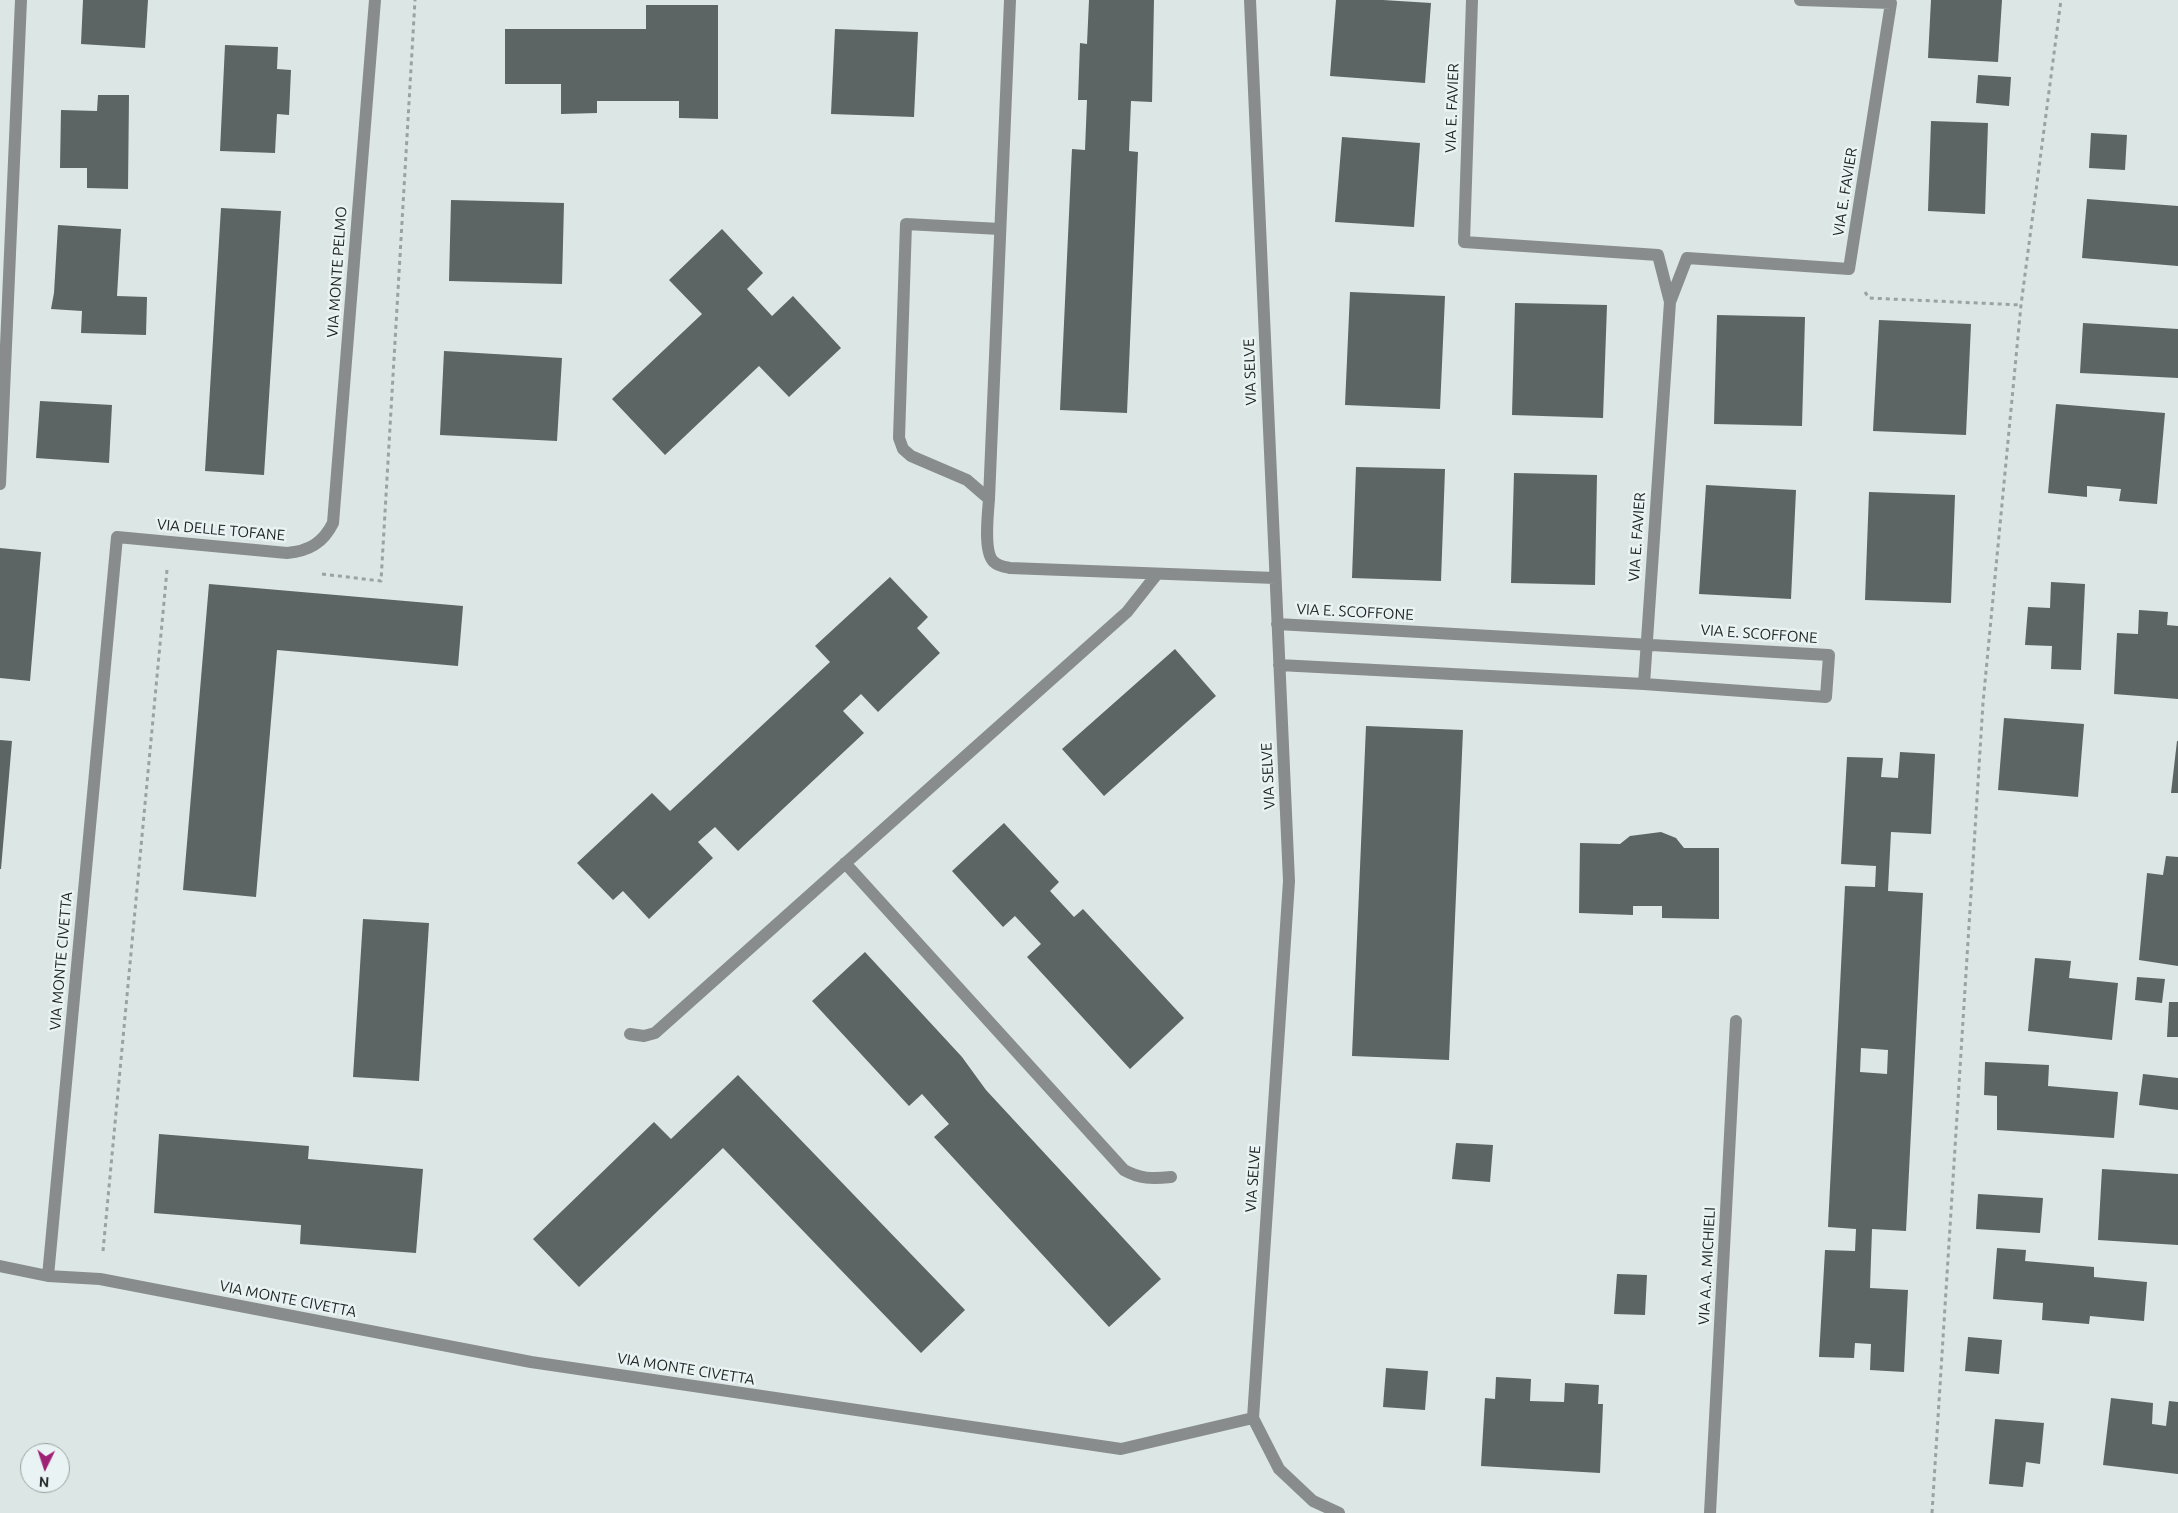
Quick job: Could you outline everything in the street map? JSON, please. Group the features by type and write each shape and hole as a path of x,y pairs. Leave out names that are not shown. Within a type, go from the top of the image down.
{"street":[{"path":"0,484 21,0"},
{"name":"VIA MONTE PELMO","path":"319,542 327,534 333,523 335,511 375,0"},
{"path":"1010,0 988,551 994,562 1000,566 1010,568 1275,578"},
{"name":"VIA SELVE","path":"1250,0 1289,881 1253,1418"},
{"name":"VIA E. FAVIER","path":"1472,0 1464,242 1658,255 1670,302"},
{"name":"VIA E. FAVIER","path":"1644,684 1670,302 1687,258 1849,269 1891,3 1800,0"},
{"path":"989,499 967,480 911,456 903,449 899,438 906,224 1000,229"},
{"name":"VIA DELLE TOFANE","path":"117,536 287,552 298,552 319,542"},
{"name":"VIA MONTE CIVETTA","path":"117,536 48,1276 100,1279 531,1362 1121,1449 1253,1418"},
{"path":"630,1034 644,1036 655,1033 1127,612 1157,574"},
{"name":"VIA E. SCOFFONE","path":"1277,624 1646,643 1829,655 1826,697 1644,684 1279,665"},
{"path":"845,863 1124,1170 1137,1177 1171,1177"},
{"name":"VIA A.A. MICHIELI","path":"1710,1513 1736,1020"},
{"path":"0,1266 48,1276"},
{"path":"1253,1418 1279,1469 1313,1501 1339,1513"}],"path":[{"path":"314,573 381,581 416,0"},
{"path":"1932,1513 1983,703 2021,305 2061,0"},
{"path":"1849,269 1869,298 2021,305"},
{"path":"100,1279 167,566"}],"building":[{"path":"83,0 148,0 145,48 81,44"},
{"path":"1089,0 1154,0 1152,102 1131,101 1129,151 1138,152 1127,413 1060,410 1072,149 1085,150 1087,100 1078,100 1080,43 1087,44"},
{"path":"1336,0 1431,3 1425,83 1330,76"},
{"path":"1931,0 2002,0 1998,62 1928,58"},
{"path":"646,5 718,5 718,119 679,118 679,101 597,101 597,113 561,114 561,84 505,84 505,29 646,29"},
{"path":"835,29 918,32 914,117 831,114"},
{"path":"225,45 278,47 277,69 291,70 289,115 277,114 275,153 220,151"},
{"path":"1978,75 2011,77 2009,106 1976,103"},
{"path":"98,95 129,95 128,189 87,188 87,168 60,168 61,110 97,111"},
{"path":"1931,121 1988,123 1985,214 1928,211"},
{"path":"2091,133 2127,135 2125,170 2089,168"},
{"path":"1342,137 1420,143 1414,227 1335,222"},
{"path":"2087,199 2178,206 2178,266 2082,258"},
{"path":"451,200 564,203 562,284 449,281"},
{"path":"221,208 281,211 264,475 205,471"},
{"path":"58,225 121,229 117,296 147,297 146,335 81,333 82,311 51,309 54,293"},
{"path":"722,229 763,273 747,289 772,316 793,296 841,348 789,397 759,366 665,455 612,399 702,314 669,280"},
{"path":"1350,292 1445,296 1440,409 1345,405"},
{"path":"1515,303 1607,305 1603,418 1512,415"},
{"path":"1717,315 1805,317 1802,426 1714,424"},
{"path":"1879,320 1971,324 1966,435 1873,431"},
{"path":"2083,323 2178,329 2178,378 2080,373"},
{"path":"444,351 562,358 557,441 440,435"},
{"path":"40,401 112,405 109,463 36,458"},
{"path":"2056,404 2165,413 2157,504 2119,501 2121,489 2087,486 2087,497 2048,493"},
{"path":"1356,467 1445,469 1441,581 1352,578"},
{"path":"1514,473 1597,475 1595,585 1511,583"},
{"path":"1706,485 1796,490 1791,599 1699,594"},
{"path":"1869,492 1955,495 1951,603 1865,600"},
{"path":"0,548 41,552 30,681 0,678"},
{"path":"890,577 928,617 917,628 940,653 878,712 861,694 843,711 864,733 738,851 715,827 698,842 713,858 649,919 623,891 613,900 577,863 652,793 670,811 830,662 815,646"},
{"path":"2051,582 2085,584 2081,670 2051,669 2052,646 2025,645 2028,607 2050,608"},
{"path":"209,584 463,606 458,666 277,650 256,897 183,890"},
{"path":"2139,610 2168,612 2167,625 2178,626 2178,699 2114,694 2117,633 2138,634"},
{"path":"1175,649 1216,696 1104,796 1062,749"},
{"path":"2004,718 2084,724 2078,797 1998,790"},
{"path":"1366,726 1463,730 1449,1060 1352,1056"},
{"path":"0,740 12,741 1,869 0,869"},
{"path":"2177,741 2178,793 2171,793"},
{"path":"1900,752 1935,754 1931,834 1891,832 1888,891 1923,893 1906,1231 1872,1229 1870,1288 1908,1290 1904,1372 1870,1370 1871,1344 1855,1343 1854,1358 1819,1357 1825,1250 1855,1251 1856,1229 1828,1227 1845,886 1875,887 1876,866 1841,864 1847,757 1883,758 1881,777 1898,778","holes":["1861,1048 1888,1050 1887,1074 1860,1072"]},
{"path":"1004,823 1059,882 1050,891 1074,917 1083,909 1184,1018 1130,1069 1027,957 1041,944 1015,916 1003,927 952,871"},
{"path":"1661,832 1676,838 1684,848 1719,848 1719,919 1662,918 1662,906 1633,906 1633,915 1579,913 1580,843 1620,844 1630,836"},
{"path":"2166,856 2178,857 2178,966 2139,960 2147,873 2163,875"},
{"path":"363,919 429,923 419,1081 353,1077"},
{"path":"865,952 962,1057 986,1090 1161,1279 1109,1327 934,1137 949,1124 922,1094 909,1106 812,1001"},
{"path":"2035,958 2071,961 2069,978 2118,983 2112,1040 2028,1031"},
{"path":"2137,977 2165,979 2162,1003 2135,1000"},
{"path":"2169,1002 2178,1002 2178,1037 2167,1037"},
{"path":"1985,1062 2049,1065 2048,1086 2118,1092 2114,1138 1997,1130 1997,1096 1984,1095"},
{"path":"2143,1074 2178,1078 2178,1110 2139,1105"},
{"path":"738,1075 965,1310 921,1353 723,1148 579,1287 533,1239 654,1122 671,1139"},
{"path":"159,1134 309,1146 308,1159 423,1169 416,1253 300,1244 301,1225 154,1213"},
{"path":"1456,1143 1493,1145 1490,1182 1452,1179"},
{"path":"2102,1169 2178,1174 2178,1245 2098,1240"},
{"path":"1978,1194 2043,1198 2040,1233 1976,1229"},
{"path":"1997,1248 2026,1250 2025,1261 2094,1267 2094,1277 2147,1282 2144,1321 2090,1316 2089,1324 2042,1320 2043,1303 1993,1299"},
{"path":"1617,1274 1647,1275 1645,1315 1614,1314"},
{"path":"1968,1337 2002,1340 1999,1374 1965,1371"},
{"path":"1386,1368 1428,1371 1425,1410 1383,1407"},
{"path":"1496,1377 1531,1379 1530,1401 1564,1402 1565,1383 1599,1385 1598,1404 1603,1404 1600,1473 1481,1466 1485,1398 1495,1399"},
{"path":"2111,1398 2153,1403 2152,1424 2166,1426 2169,1401 2178,1402 2178,1474 2103,1465"},
{"path":"1995,1419 2044,1423 2040,1464 2026,1462 2023,1487 1989,1484"}]}
